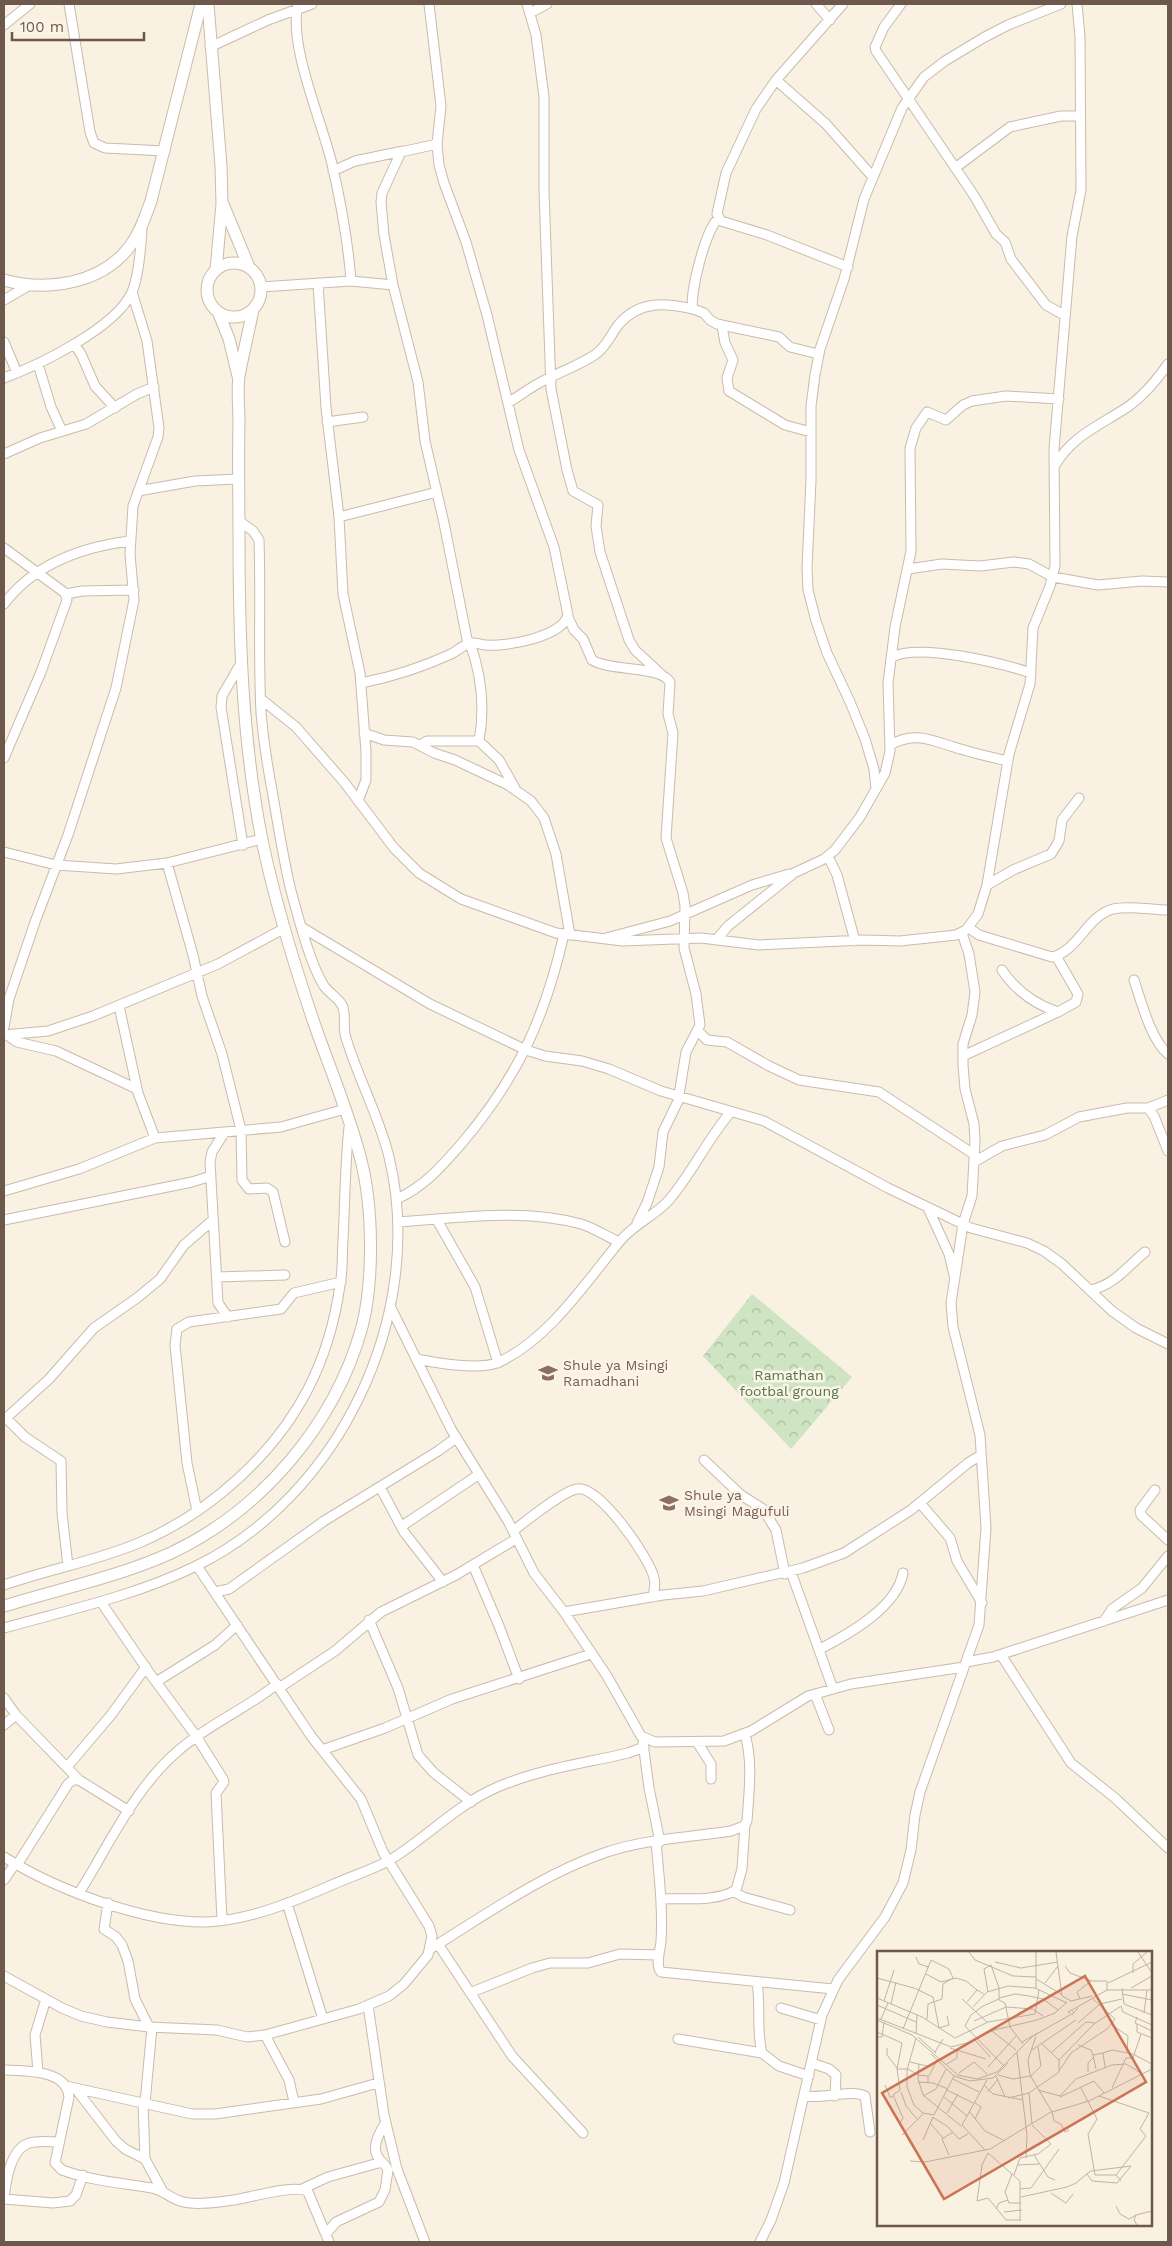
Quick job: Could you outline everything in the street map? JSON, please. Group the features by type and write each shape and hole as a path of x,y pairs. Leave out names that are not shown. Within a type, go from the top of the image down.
{"main road":[{"path":"4,280 28,286 74,281 106,268 129,248 142,228 165,151 201,4"},
{"path":"208,4 221,166 222,204 216,270"},
{"path":"4,1606 100,1578 170,1553 211,1530 252,1500 281,1474 304,1443 337,1389 362,1326 368,1292 370,1227 368,1192 360,1156 349,1127 346,1109 314,1025 285,928 262,839 244,725 238,479 239,380 253,309 260,299 261,287 258,276 250,267 222,204"},
{"path":"239,380 229,339 219,314 211,303 208,292 209,280 216,270 232,262 250,267"},
{"path":"219,314 236,317 253,309"}],"street":[{"path":"4,25 30,4"},
{"path":"69,4 90,132 94,143 105,148 165,151"},
{"path":"210,47 297,6 312,4"},
{"path":"429,4 441,106 437,144 444,183 466,242 509,402 519,450 554,547 567,604 568,617 574,630 583,638 592,660 604,666 662,675"},
{"path":"547,4 528,8 541,62 544,97 543,176 552,400 569,482 573,491 578,496 598,505 597,539 619,616 631,646 670,682 668,714 673,733 666,838 678,872 685,914 683,939 700,1021 698,1031 686,1052 675,1110 662,1136 659,1166 650,1197 637,1223"},
{"path":"816,4 830,20"},
{"path":"719,218 717,214 718,201 733,155 756,109 776,80 843,4"},
{"path":"901,4 884,28 875,47 996,234 1005,242 1011,259 1043,302 1048,307 1064,315"},
{"path":"876,788 874,769 864,739 850,702 827,653 810,598 807,568 812,480 811,406 818,354 836,307 848,267 859,216 872,176 907,99 924,78 945,61 1008,24 1061,4"},
{"path":"760,2242 771,2220 784,2183 821,2020 833,1989 847,1965 884,1917 903,1883 912,1850 915,1815 920,1792 979,1625 986,1528 981,1455 977,1418 953,1327 951,1303 964,1224 972,1196 974,1159 974,1124 965,1089 963,1044 972,1015 975,992 965,930 978,914 987,885 1008,760 1031,673 1033,628 1053,577 1056,538 1054,468 1064,315 1072,236 1081,190 1080,37 1077,4"},
{"path":"297,6 299,42 306,76 333,171 345,224 351,281"},
{"path":"776,80 826,124 872,176"},
{"path":"955,168 1010,127 1061,116 1080,116"},
{"path":"333,171 355,162 437,144"},
{"path":"403,151 382,192 380,202 384,235 393,285 418,382 425,441 469,643 480,679 482,721 479,741"},
{"path":"693,309 699,261 710,231 719,218"},
{"path":"719,218 848,267"},
{"path":"5,1032 9,999 116,688 131,619 134,590 130,541 134,506 158,437 154,387 147,341 132,292 142,228"},
{"path":"261,287 351,281 393,285"},
{"path":"318,283 327,422 339,517 343,594 361,683 366,780 358,801"},
{"path":"4,300 28,286"},
{"path":"4,378 38,364 74,344 112,317 132,292"},
{"path":"509,402 550,377 581,364 597,353 620,323 642,307 666,304 693,309 704,313 712,322 722,326 778,337 790,347 818,354"},
{"path":"722,326 725,343 732,360 727,378 729,391 780,423 811,432"},
{"path":"4,342 17,373"},
{"path":"74,344 81,354 95,386 115,408"},
{"path":"38,364 51,407 62,431"},
{"path":"1054,468 1073,443 1102,420 1122,411 1137,399 1168,364"},
{"path":"4,454 62,431 86,424 137,394 154,387"},
{"path":"602,939 664,922 752,885 794,873 828,856 860,817 885,774 890,745 888,690 895,627 911,551 910,448 916,428 925,414 933,413 946,420 963,405 972,401 1006,396 1059,398"},
{"path":"327,422 363,416"},
{"path":"138,491 195,481 238,479"},
{"path":"339,517 437,492"},
{"path":"4,1628 102,1602 147,1587 197,1566 242,1537 281,1506 322,1460 345,1424 379,1351 391,1308 398,1253 396,1199 384,1138 345,1035 343,1009 323,985 303,928 279,838 266,759 261,699 259,540 253,531 239,522"},
{"path":"4,604 37,572 59,560 84,551 130,541"},
{"path":"4,548 66,594 82,591 134,590"},
{"path":"908,568 942,564 980,566 1023,563 1053,577 1098,586 1142,581 1168,582"},
{"path":"4,758 41,672 56,627 66,608 66,594"},
{"path":"361,683 397,675 446,656 469,643 487,646 539,638 553,632 568,617"},
{"path":"892,657 904,653 948,655 988,661 1031,673"},
{"path":"241,662 222,696 221,708 243,845"},
{"path":"261,699 296,728 358,801 394,848 419,873 442,889 478,906 567,935 637,941 666,938 716,940 759,945 900,941 965,930 1052,957 1056,956 1098,918 1112,909 1168,910"},
{"path":"364,733 384,740 408,740 516,790 531,801 544,818 556,854 567,935 553,981 526,1050 495,1102 454,1152 421,1186 396,1199"},
{"path":"890,745 912,737 926,737 981,755 1008,760"},
{"path":"420,745 427,741 479,741 498,760 516,790"},
{"path":"987,885 1013,870 1051,854 1059,842 1062,820 1079,798"},
{"path":"4,852 56,866 106,869 167,863 262,839"},
{"path":"828,856 837,875 855,941"},
{"path":"167,863 202,996 222,1054 241,1130 242,1180 249,1189 267,1188 274,1192 285,1242"},
{"path":"716,940 728,926 794,873"},
{"path":"5,1032 56,1029 119,1006 224,960 285,928"},
{"path":"303,928 430,1004 526,1050 545,1056 582,1061 609,1068 657,1089 730,1113 757,1119 772,1125 928,1208 964,1224 1044,1251 1091,1290 1112,1311 1136,1328 1168,1344"},
{"path":"963,1056 1076,1002 1078,994 1056,956"},
{"path":"1002,970 1014,988 1039,1005 1058,1012"},
{"path":"1134,980 1152,1029 1161,1047 1168,1054"},
{"path":"119,1006 138,1088 155,1138"},
{"path":"698,1031 707,1040 727,1042 769,1066 799,1080 879,1092 974,1159"},
{"path":"5,1032 17,1042 56,1052 138,1088"},
{"path":"974,1159 1002,1146 1045,1135 1079,1117 1127,1108 1148,1108 1168,1100"},
{"path":"1148,1108 1154,1116 1168,1151"},
{"path":"4,1191 71,1172 155,1138 288,1126 346,1109"},
{"path":"416,1359 465,1365 498,1363 536,1336 572,1302 619,1242 637,1223 667,1202 686,1178 711,1136 730,1113"},
{"path":"4,1585 141,1542 197,1511 245,1470 281,1431 308,1389 335,1318 341,1282 345,1173 349,1127"},
{"path":"206,1319 213,1314 218,1304 211,1156 224,1133"},
{"path":"4,1220 192,1182 211,1176"},
{"path":"928,1208 949,1254 955,1277"},
{"path":"398,1222 473,1216 548,1218 583,1225 619,1242"},
{"path":"68,1566 62,1513 61,1461 31,1441 5,1419 49,1378 94,1328 137,1298 160,1279 184,1245 213,1220"},
{"path":"437,1220 475,1287 498,1363"},
{"path":"1091,1290 1106,1285 1117,1278 1144,1252"},
{"path":"217,1277 285,1275"},
{"path":"197,1511 187,1463 176,1334 182,1325 206,1319 281,1309 294,1293 341,1282"},
{"path":"218,1304 228,1317"},
{"path":"391,1308 456,1438 515,1535 534,1573 545,1591 564,1612 622,1700 643,1742 658,1842 661,1898 658,1970 664,1973 833,1989"},
{"path":"215,1592 229,1589 289,1545 456,1438"},
{"path":"564,1612 703,1591 788,1573 844,1553 920,1503 968,1463 981,1455"},
{"path":"704,1460 741,1495 763,1509 776,1530 788,1573 820,1649 833,1689"},
{"path":"402,1526 478,1475"},
{"path":"380,1487 402,1526 443,1582"},
{"path":"79,1893 129,1811 157,1772 196,1736 335,1651 369,1620 398,1602 443,1582 473,1565 515,1535 567,1493 578,1488 595,1496 634,1537 644,1553 655,1579 654,1597"},
{"path":"1154,1490 1140,1510 1141,1515 1168,1540"},
{"path":"920,1503 950,1538 957,1561 982,1603"},
{"path":"1104,1621 1112,1609 1142,1588 1168,1556"},
{"path":"473,1565 519,1679"},
{"path":"197,1566 322,1750 360,1799 388,1860 429,1926 434,1946 472,1992 494,2032 512,2056 583,2133"},
{"path":"820,1649 858,1629 875,1614 896,1590 903,1573"},
{"path":"4,1857 46,1881 108,1903 178,1921 222,1920 241,1917 287,1903 388,1860 471,1802 509,1782 628,1753 643,1742 724,1741 745,1734 815,1694 1001,1655 1168,1600"},
{"path":"102,1602 156,1682 196,1736 224,1782 216,1793 222,1920"},
{"path":"369,1620 408,1717 415,1745 424,1762 471,1802"},
{"path":"156,1682 209,1649 237,1625"},
{"path":"322,1750 386,1728 452,1699 519,1679 591,1654"},
{"path":"1001,1655 1071,1763 1115,1798 1168,1848"},
{"path":"67,1767 112,1715 146,1667"},
{"path":"815,1694 829,1730"},
{"path":"4,1698 16,1714 79,1780 129,1811"},
{"path":"4,1724 16,1714"},
{"path":"661,1898 710,1897 734,1891 740,1882 751,1774 750,1752 745,1734"},
{"path":"697,1742 711,1764 711,1779"},
{"path":"4,1880 68,1784 73,1780 79,1780"},
{"path":"4,1976 81,2016 150,2027 217,2030 247,2037 265,2035 368,2005 389,1996 418,1969 434,1946 550,1876 581,1862 616,1849 731,1832 745,1824"},
{"path":"734,1891 744,1897 790,1910"},
{"path":"108,1903 104,1929 116,1937 122,1945 128,1961 134,1999 150,2027 144,2102 145,2159 163,2192"},
{"path":"287,1903 323,2019"},
{"path":"472,1992 532,1968 550,1963 588,1963 620,1954 659,1955"},
{"path":"757,1982 760,2003 758,2030 762,2053"},
{"path":"38,2072 35,2034 46,1999"},
{"path":"368,2005 378,2083 397,2170 425,2242"},
{"path":"781,2008 821,2020"},
{"path":"265,2035 289,2080 294,2102"},
{"path":"678,2039 762,2053 779,2066 809,2076"},
{"path":"812,2063 829,2069 836,2075 836,2096"},
{"path":"4,2070 38,2072 70,2086 192,2114 215,2114 321,2099 378,2083"},
{"path":"70,2086 55,2163 57,2166 70,2173 83,2176 125,2185 156,2188 180,2201 194,2203 232,2200 292,2189 302,2189 328,2177 382,2162"},
{"path":"70,2086 116,2141 125,2149 145,2159"},
{"path":"805,2096 819,2098 858,2092 865,2096 870,2132"},
{"path":"328,2238 336,2222 380,2202 385,2190 388,2170 377,2155 376,2150 379,2135 386,2122"},
{"path":"59,2142 34,2142 21,2148 11,2168 4,2198 52,2203 70,2201 76,2195 83,2176"},
{"path":"302,2189 308,2192 328,2238"}],"green space":[{"name":"Ramathan footbal groung","path":"752,1294 852,1377 791,1449 703,1356"}],"place":[{"name":"Shule ya Msingi Ramadhani","path":"548,1373"},
{"name":"Shule ya Msingi Magufuli","path":"669,1503"}]}
